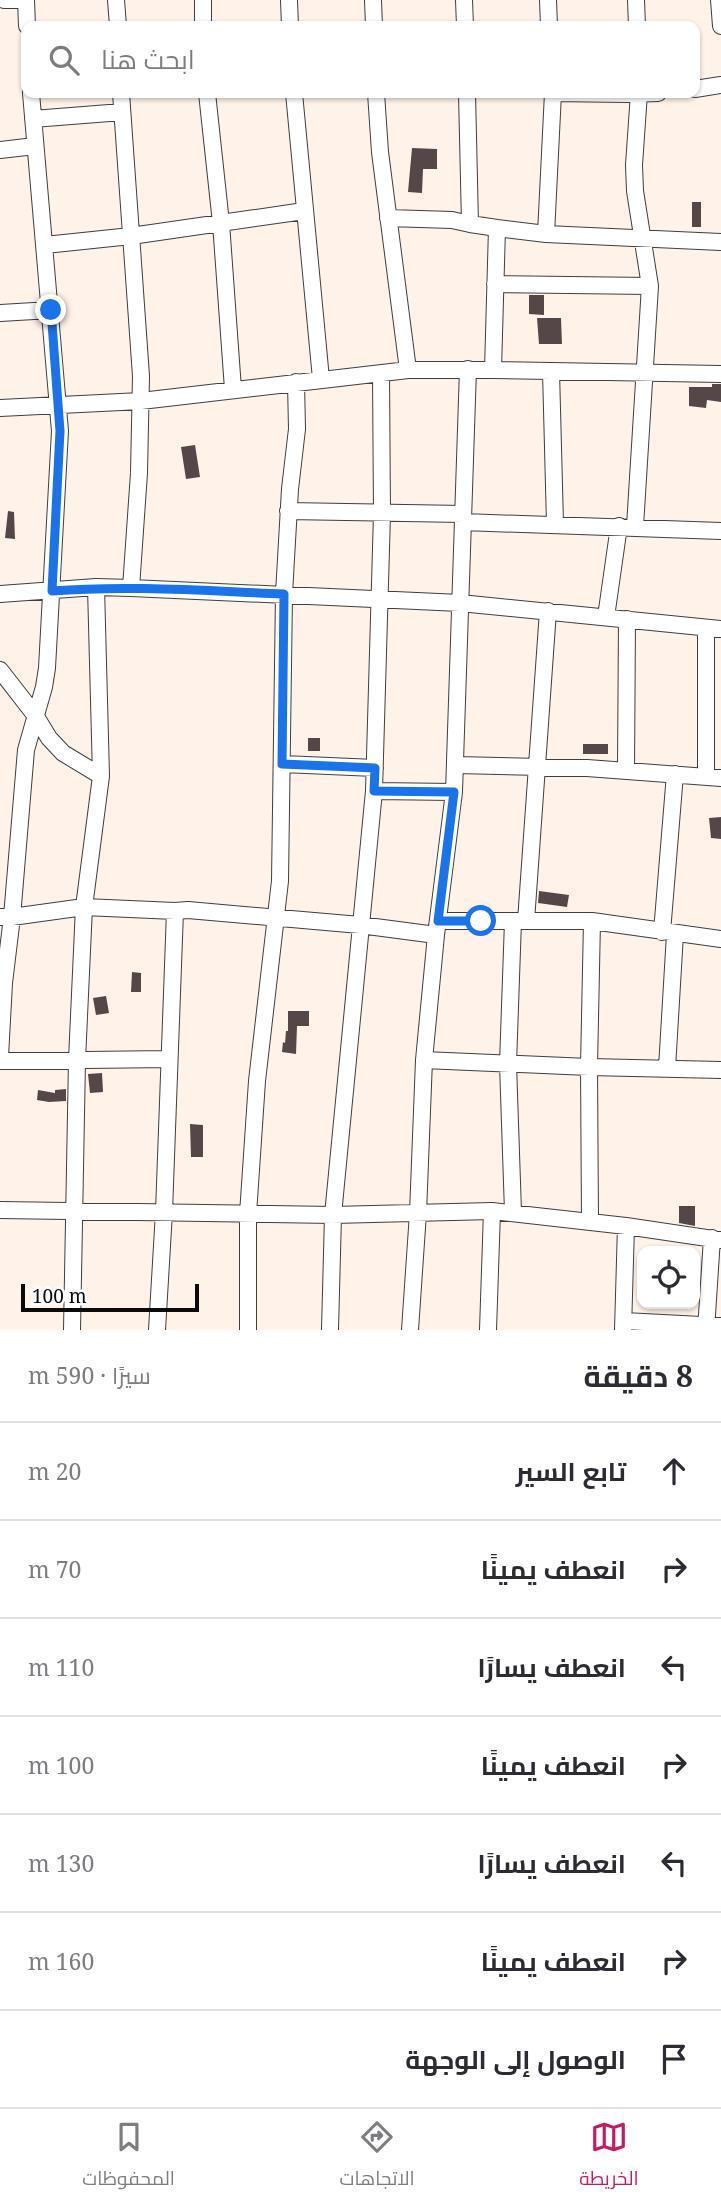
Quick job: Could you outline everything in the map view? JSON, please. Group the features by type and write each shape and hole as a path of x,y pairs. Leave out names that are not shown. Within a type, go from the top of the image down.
{"street":[{"path":"4,0 26,0 27,21"},
{"path":"116,0 118,21"},
{"path":"202,0 204,21"},
{"path":"289,0 290,21"},
{"path":"373,0 374,21"},
{"path":"464,0 465,21"},
{"path":"548,0 549,21"},
{"path":"636,0 637,21"},
{"path":"719,0 721,26"},
{"path":"700,88 721,85"},
{"path":"31,98 60,431 47,668 23,770 6,917 0,1059 169,1059"},
{"path":"121,98 141,401 131,588"},
{"path":"208,98 221,223 233,389"},
{"path":"294,98 321,379"},
{"path":"376,98 380,152 408,370"},
{"path":"467,98 470,223"},
{"path":"546,233 553,98"},
{"path":"606,617 627,526 646,372 650,286 638,217 634,165 639,98"},
{"path":"33,118 122,112"},
{"path":"0,149 35,146"},
{"path":"45,245 131,236 304,211"},
{"path":"388,218 452,220 546,233 721,242"},
{"path":"493,370 497,228"},
{"path":"495,284 650,286"},
{"path":"0,313 51,310"},
{"path":"410,1330 424,1060 456,765 468,369"},
{"path":"0,408 141,401 408,370 721,374"},
{"path":"551,371 555,524"},
{"path":"330,1330 333,1215 374,791 382,514 381,373"},
{"path":"248,1330 248,1214 257,1082 280,881 284,594 297,429 296,382"},
{"path":"289,511 721,531"},
{"path":"72,1330 77,1060 84,907 101,776 96,587"},
{"path":"0,594 96,587 378,598 548,611 714,629 713,777 456,765"},
{"path":"513,1212 508,1064 519,921 538,767 548,611"},
{"path":"626,771 627,619"},
{"path":"0,670 63,753 101,776"},
{"path":"282,764 375,768"},
{"path":"667,1068 668,933 675,774"},
{"path":"374,791 454,792"},
{"path":"6,917 84,907 188,910 360,925 437,928 519,921 592,921 721,939"},
{"path":"158,1330 175,911"},
{"path":"590,1222 592,921"},
{"path":"424,1060 721,1070"},
{"path":"0,1210 333,1215 492,1211 626,1226 717,1239 711,1327 624,1326 626,1226"},
{"path":"488,1330 492,1211"}],"building":[{"path":"412,148 437,149 437,169 423,169 422,193 408,192"},
{"path":"692,202 701,202 701,227 692,227"},
{"path":"529,295 544,295 544,315 529,314"},
{"path":"537,318 561,318 562,344 539,344"},
{"path":"712,384 721,384 721,402 707,400 706,408 689,406 689,387 712,387"},
{"path":"195,445 200,477 186,479 181,447"},
{"path":"8,511 14,512 15,539 5,538"},
{"path":"308,738 320,738 320,751 308,751"},
{"path":"583,744 608,744 608,754 583,754"},
{"path":"721,817 721,839 711,838 709,818"},
{"path":"539,891 569,895 567,907 538,903"},
{"path":"132,972 141,973 141,992 131,992"},
{"path":"106,996 109,1013 96,1015 93,998"},
{"path":"288,1011 309,1011 309,1026 297,1026 296,1054 282,1052 288,1031"},
{"path":"102,1073 103,1092 90,1093 88,1074"},
{"path":"66,1089 66,1101 37,1100 38,1090 55,1093 55,1090"},
{"path":"190,1124 203,1125 203,1157 191,1157"},
{"path":"679,1206 695,1206 695,1226 679,1223"}],"route":[{"path":"51,310 60,431 52,591 96,587 284,594 282,764 375,768 374,791 454,792 438,921 481,921"}]}
